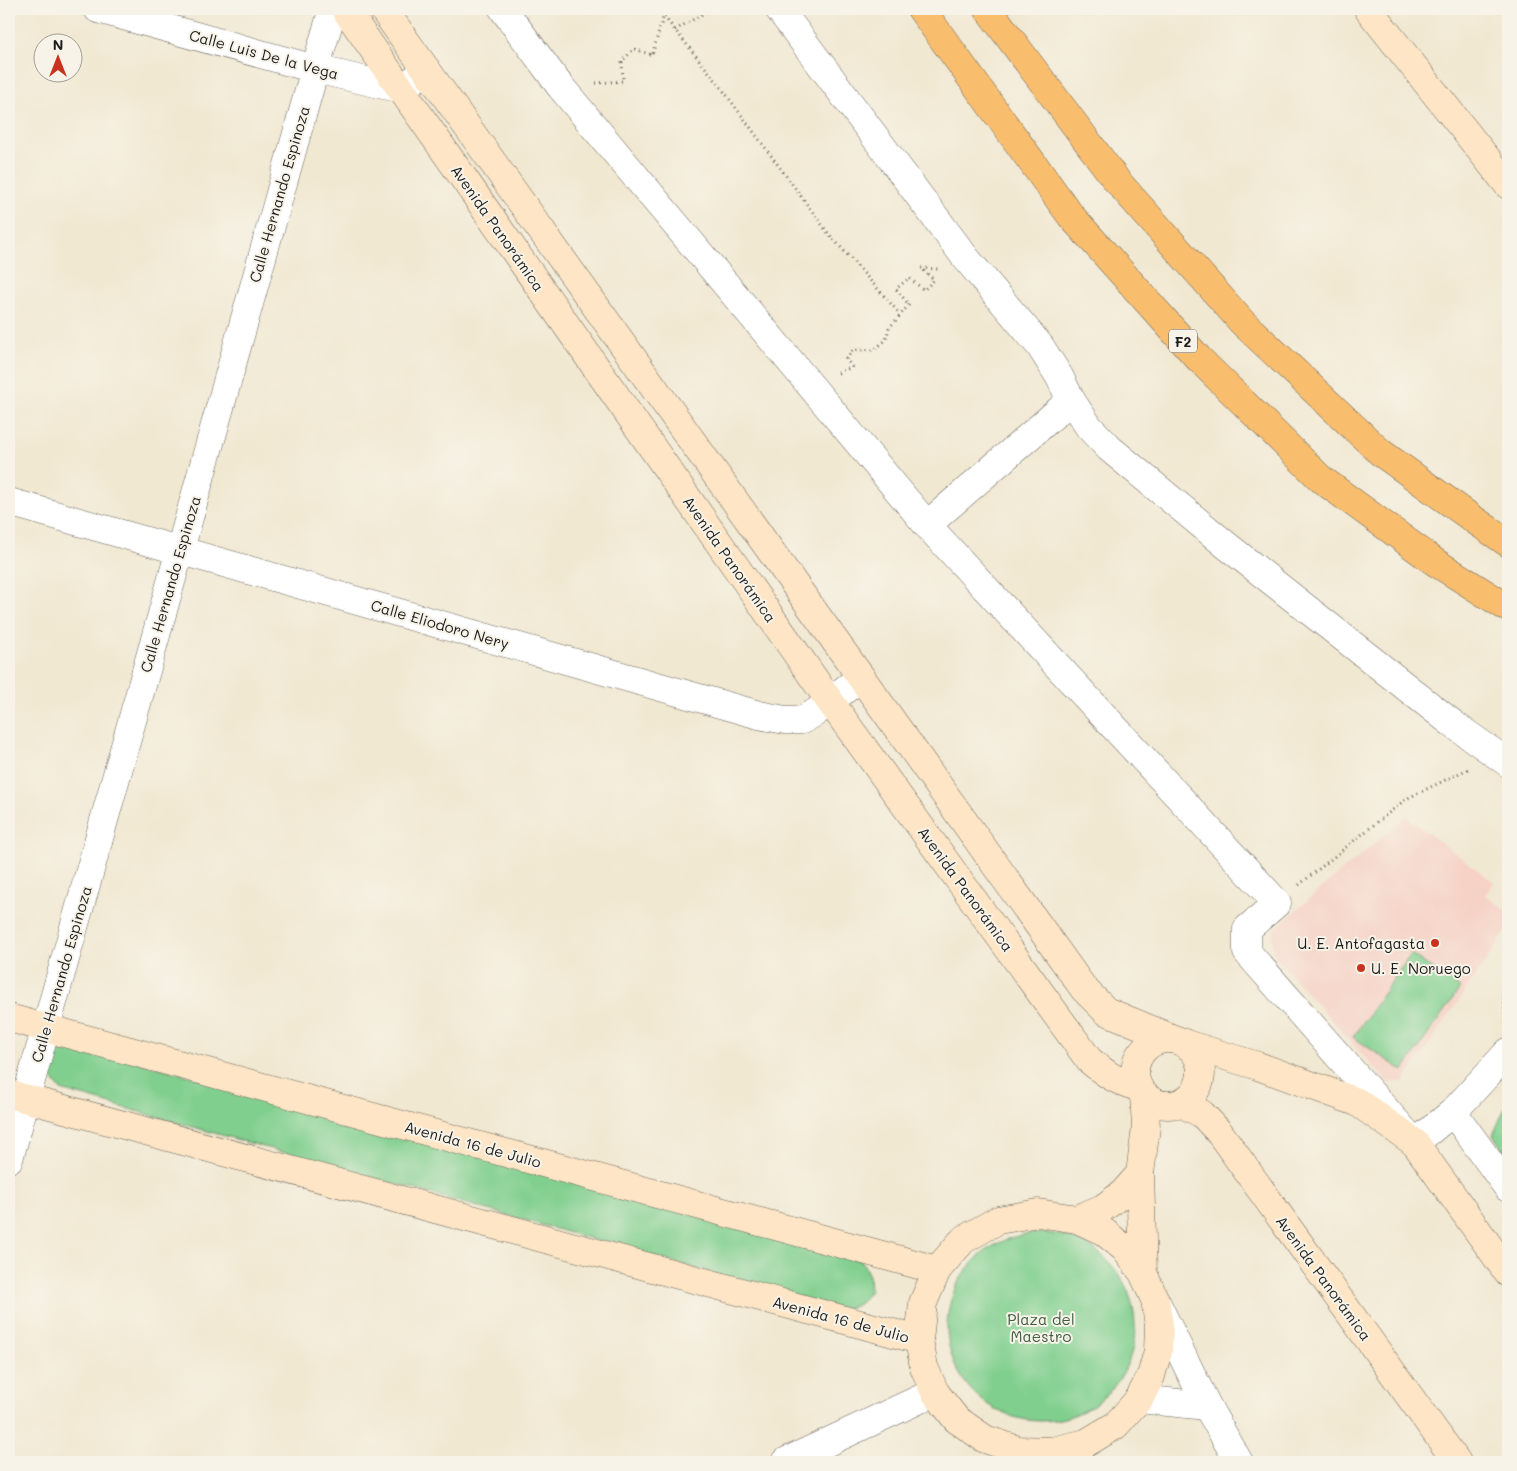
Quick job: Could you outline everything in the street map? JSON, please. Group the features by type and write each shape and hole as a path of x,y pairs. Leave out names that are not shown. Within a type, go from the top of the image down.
{"highway":[{"name":"F2","path":"921,9 1072,216 1200,359 1321,478 1435,562 1508,608"},
{"path":"988,9 1117,181 1242,322 1380,452 1508,543"}],"street":[{"name":"Calle Luis De la Vega","path":"98,9 314,68 401,89"},
{"name":"Calle Hernando Espinoza","path":"9,1159 17,1096 45,1028 332,9"},
{"name":"Avenida Panorámica","path":"345,9 829,700 1089,1060 1108,1075 1141,1091"},
{"path":"383,9 1084,989 1106,1011 1181,1042 1258,1066 1357,1102 1415,1143"},
{"path":"503,9 560,86 927,525 1277,903 1247,929 1247,952 1415,1143 1508,1273"},
{"path":"779,9 965,256 1040,346 1089,427 1109,448 1226,545 1445,718 1503,759"},
{"path":"1368,9 1508,185"},
{"path":"401,89 427,70"},
{"path":"927,525 1072,400"},
{"name":"Calle Eliodoro Nery","path":"9,502 759,715 785,720 802,720 816,712 861,677"},
{"name":"Avenida 16 de Julio","path":"9,1018 937,1270"},
{"path":"1143,1272 1140,1174 1146,1127 1141,1091 1135,1076 1136,1066 1139,1056 1155,1042 1165,1039 1181,1042 1194,1051 1200,1060 1200,1080 1197,1090 1190,1098 1176,1104 1146,1127"},
{"path":"1415,1143 1453,1112 1508,1052"},
{"path":"1141,1091 1152,1101 1161,1105 1176,1104"},
{"name":"Avenida 16 de Julio","path":"17,1096 919,1340"},
{"name":"Avenida Panorámica","path":"1176,1104 1202,1114 1219,1132 1457,1462"},
{"path":"1453,1112 1508,1188"},
{"path":"1077,1219 1103,1208 1122,1194 1140,1174"},
{"path":"1155,1300 1159,1325 1158,1351 1151,1376 1139,1399 1116,1425 1086,1443 1052,1451 1018,1450 985,1439 956,1419 935,1392 924,1367 919,1340 923,1304 937,1270 963,1240 998,1220 1038,1213 1077,1219 1103,1231 1125,1249 1143,1272 1207,1406 1239,1462"},
{"path":"785,1462 935,1392"},
{"path":"1139,1399 1207,1406"}],"path":[{"path":"658,9 717,82 828,233 900,314"},
{"path":"675,31 708,11 706,9"},
{"path":"560,86 623,82 622,60 634,49 652,55 663,18 675,31"},
{"path":"811,386 852,367 846,359 852,350 874,350 886,340 889,328 909,305 896,290 909,278 924,290 934,280 921,268 942,269 965,256"},
{"path":"1277,903 1406,799 1503,759"},
{"path":"1508,972 1502,981 1508,1052"}],"shaded area":[{"path":"1406,817 1494,882 1485,895 1508,912 1508,928 1403,1082 1387,1082 1276,958 1272,947 1272,938 1275,928"}],"green space":[{"path":"1411,954 1460,988 1403,1071 1353,1037"},
{"path":"76,1045 862,1261 869,1276 870,1291 859,1304 844,1310 61,1090 51,1077 51,1059 62,1048"},
{"path":"1508,1101 1508,1157 1493,1135"},
{"name":"Plaza del Maestro","path":"1041,1233 1077,1240 1101,1254 1114,1267 1128,1291 1135,1327 1128,1363 1114,1387 1101,1400 1077,1414 1041,1421 1005,1414 981,1400 968,1387 954,1363 947,1327 954,1291 968,1267 981,1254 1005,1240"}],"place":[{"name":"U. E. Antofagasta","path":"1435,943"},
{"name":"U. E. Noruego","path":"1361,968"}]}
